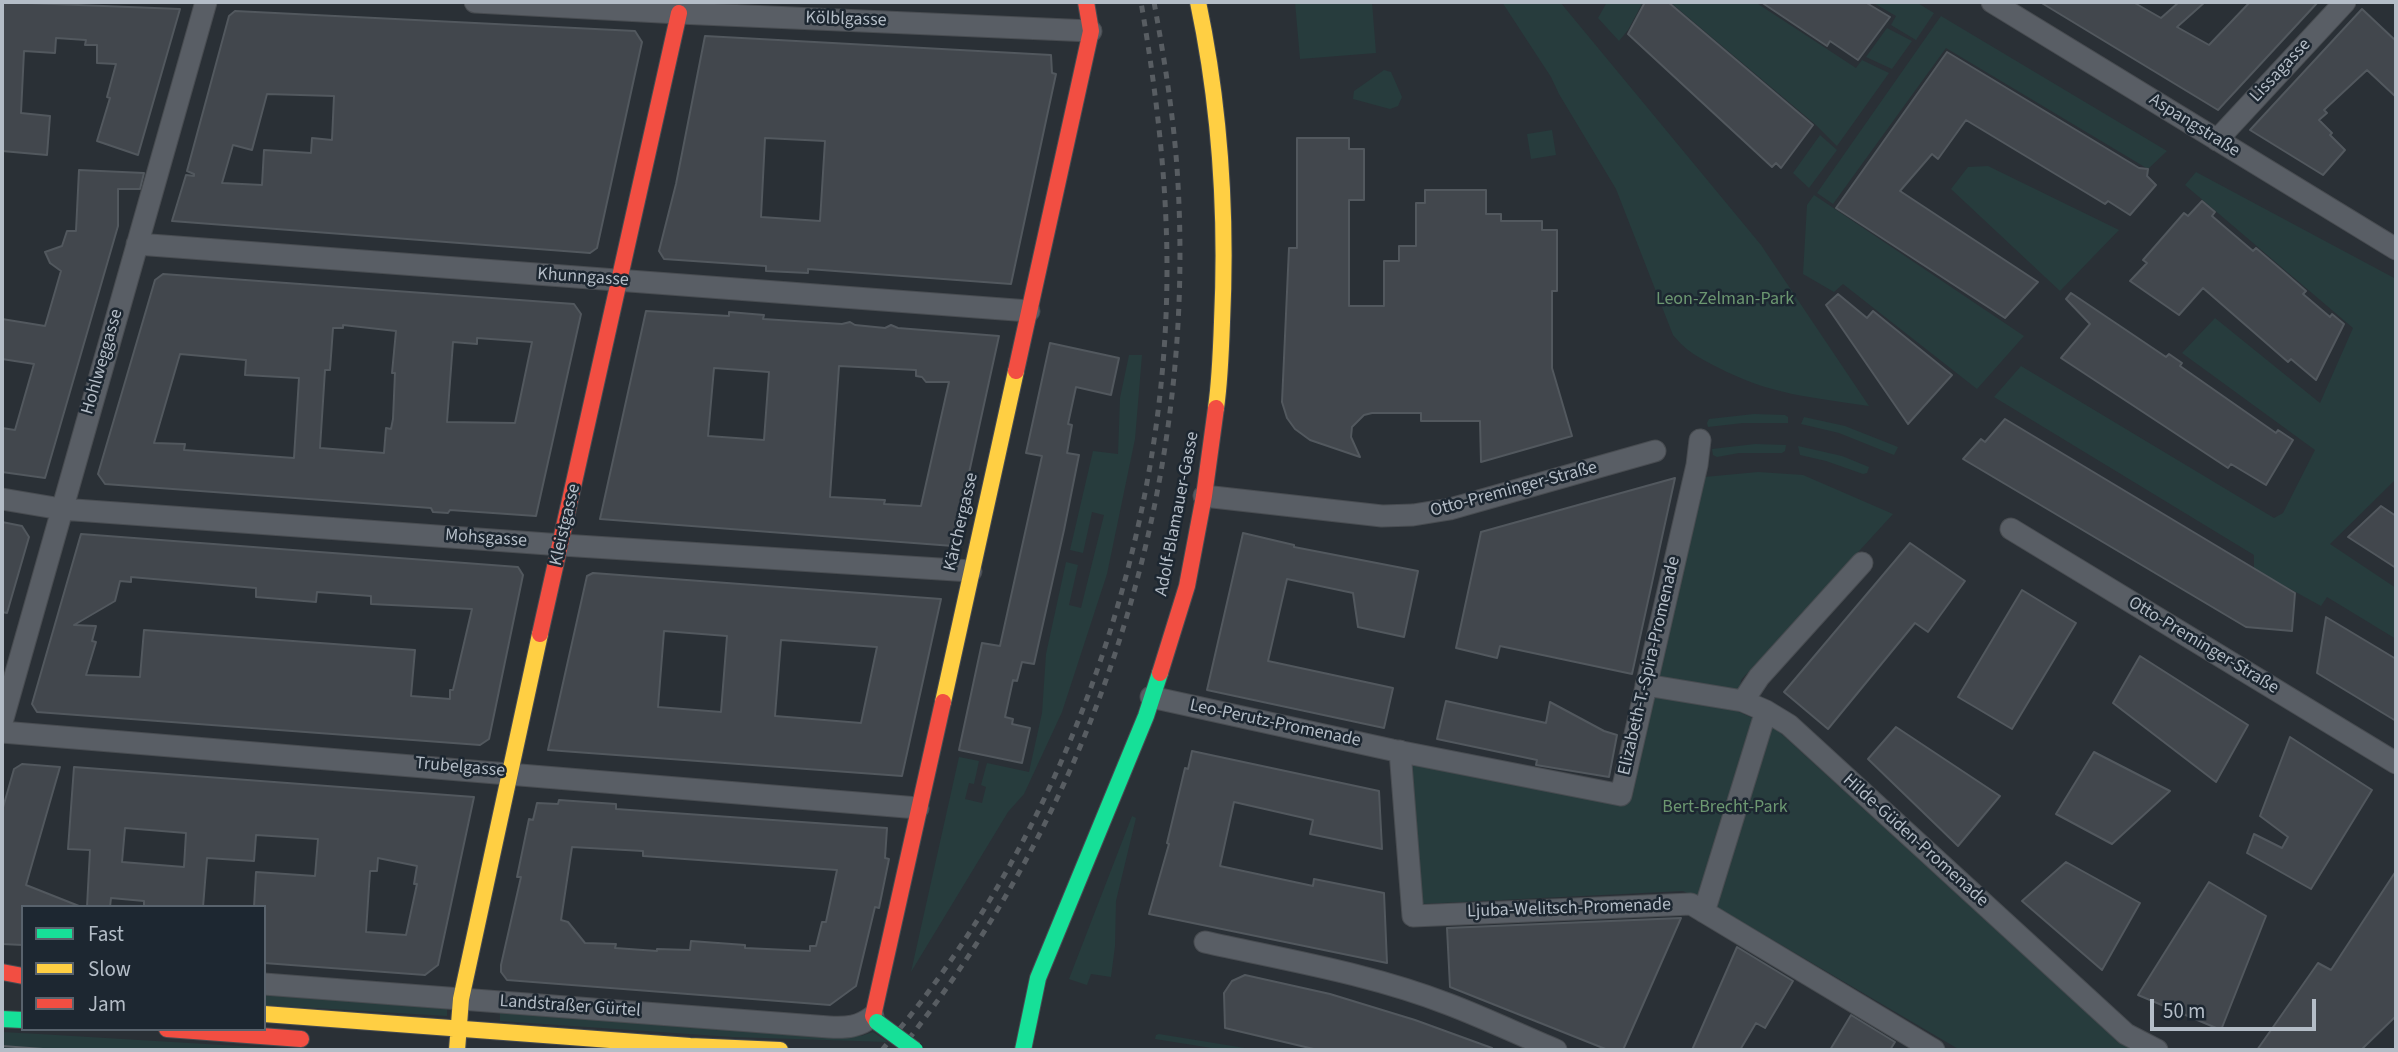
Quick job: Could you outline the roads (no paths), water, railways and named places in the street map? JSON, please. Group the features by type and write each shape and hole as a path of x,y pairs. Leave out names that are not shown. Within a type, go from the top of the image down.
{"street":[{"name":"Hohlweggasse","path":"2,722 206,2"},
{"name":"Kölblgasse","path":"475,2 680,8 1091,31"},
{"path":"1086,2 1091,31"},
{"name":"Adolf-Blamauer-Gasse","path":"1023,1050 1038,978 1146,716 1187,586 1204,496 1219,389 1224,276 1220,170 1208,49 1198,2"},
{"name":"Aspangstraße","path":"1992,2 2396,249"},
{"name":"Lissagasse","path":"2217,141 2345,2"},
{"name":"Kleistgasse","path":"451,1049 458,1029 461,999 509,772 562,545 680,8"},
{"name":"Kärchergasse","path":"875,1019 918,808 1091,31"},
{"name":"Khunngasse","path":"136,244 1029,311"},
{"name":"Elizabeth-T.-Spira-Promenade","path":"1399,751 1620,795 1697,465 1700,440"},
{"name":"Otto-Preminger-Straße","path":"1204,496 1382,516 1413,515 1450,509 1655,451"},
{"name":"Mohsgasse","path":"2,499 61,509 971,571"},
{"name":"Otto-Preminger-Straße","path":"2011,529 2396,763"},
{"path":"1743,701 1759,677 1862,563"},
{"name":"Hilde-Güden-Promenade","path":"1647,685 1743,701 1766,710 1789,725 2126,1034 2157,1050"},
{"name":"Leo-Perutz-Promenade","path":"1151,697 1399,751"},
{"path":"1704,912 1766,710"},
{"name":"Trubelgasse","path":"2,732 918,808"},
{"name":"Ljuba-Welitsch-Promenade","path":"1399,751 1413,916 1692,904 1934,1050"},
{"path":"1205,942 1335,970 1447,1003 1556,1050"},
{"name":"Landstraßer Gürtel","path":"266,984 829,1027 849,1028 875,1019"},
{"name":"Landstraßer Gürtel","path":"266,1014 690,1046 780,1050"},
{"path":"2,1019 21,1020"},
{"path":"875,1019 915,1050"},
{"path":"196,1031 312,1039"},
{"path":"451,1049 463,1050"}],"tram line":[{"path":"2,1046 57,1050"}],"railway":[{"path":"882,1050 946,968 1002,878 1051,784 1092,685 1124,582 1148,478 1162,373 1167,269 1160,135 1141,2"},
{"path":"900,1050 970,954 1030,853 1080,746 1121,635 1151,521 1171,405 1180,287 1177,168 1168,85 1154,2"}],"park label":[{"name":"Leon-Zelman-Park","path":"1725,300"},
{"name":"Bert-Brecht-Park","path":"1725,808"}]}
